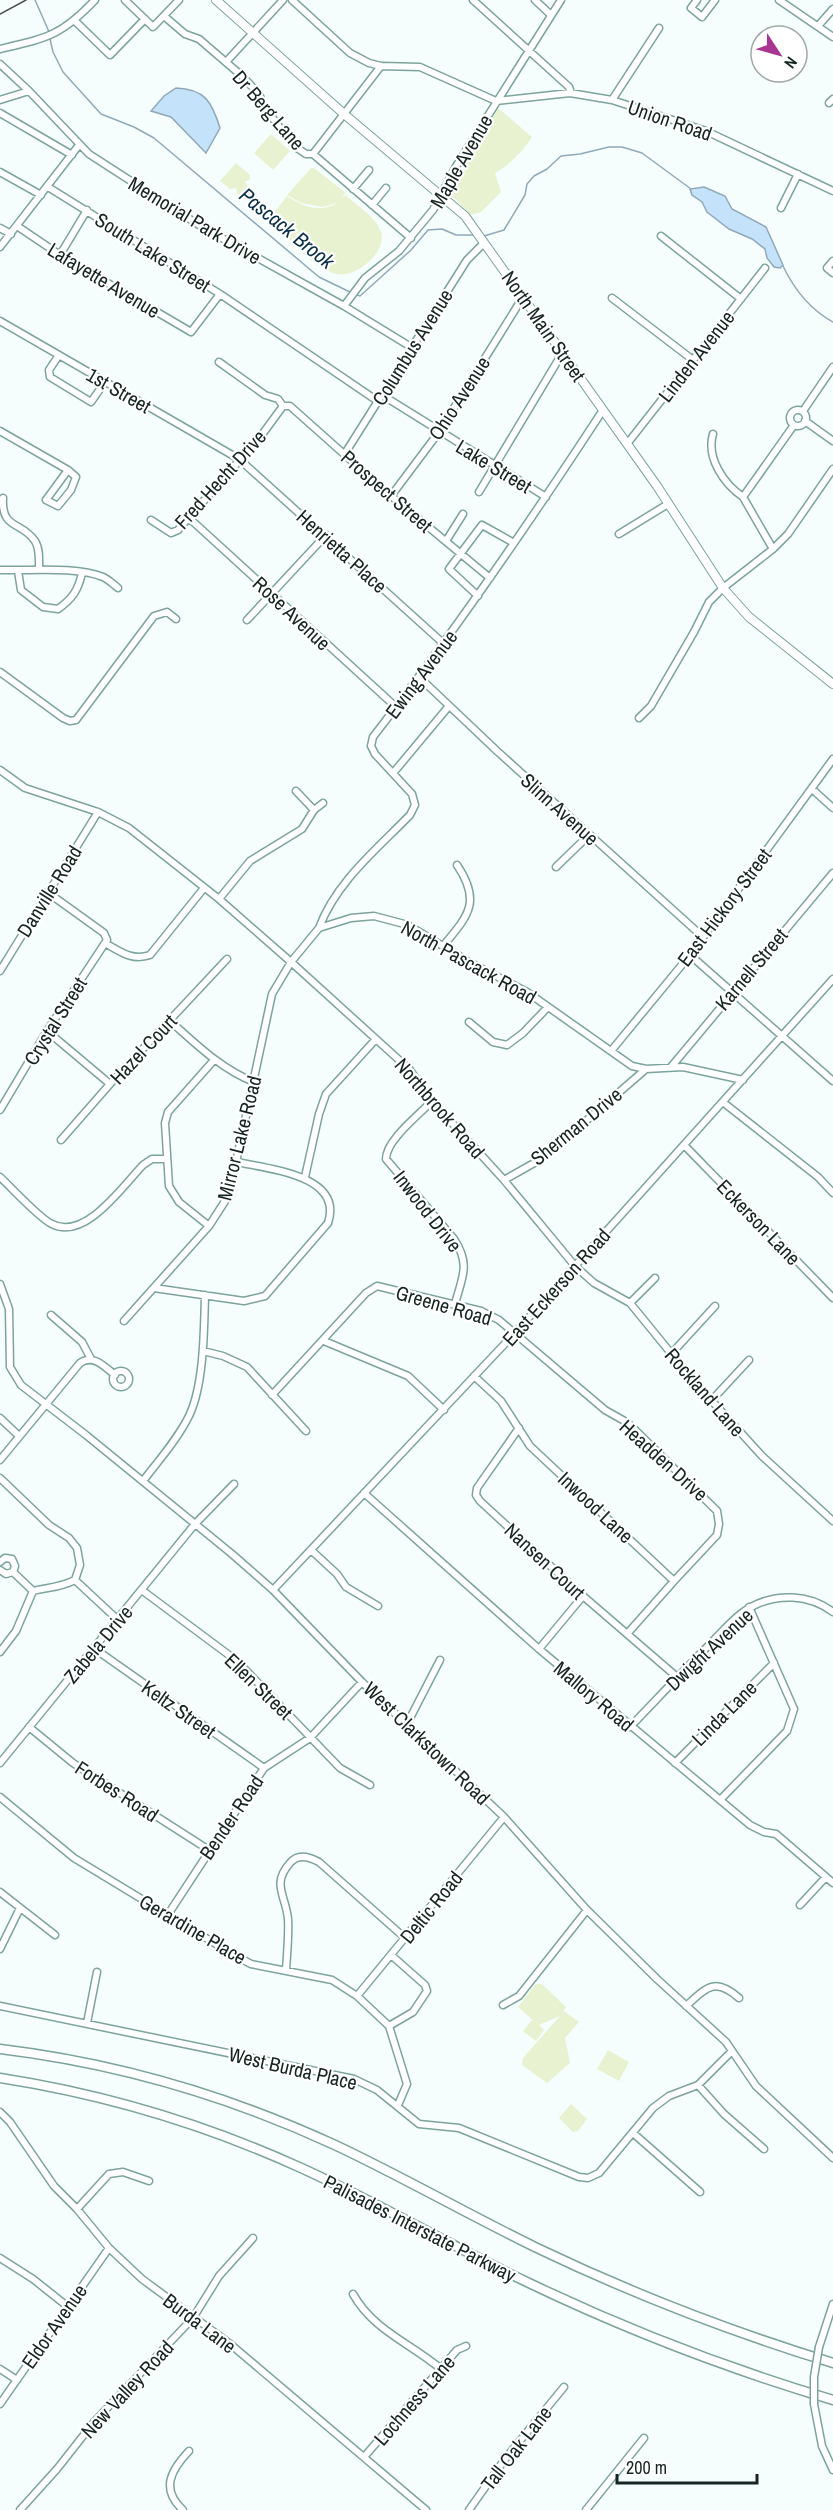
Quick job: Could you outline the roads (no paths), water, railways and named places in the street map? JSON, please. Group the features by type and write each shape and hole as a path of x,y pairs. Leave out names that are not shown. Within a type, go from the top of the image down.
{"highway":[{"name":"Palisades Interstate Parkway","path":"0,2049 126,2072 208,2095 256,2112 335,2145 505,2232 599,2276 720,2325 833,2363"},
{"name":"Palisades Interstate Parkway","path":"0,2078 55,2088 130,2106 258,2149 328,2180 483,2260 585,2309 690,2352 833,2400"}],"main road":[{"name":"North Main Street","path":"216,0 344,114 465,216 627,444 723,588 749,617 833,684"}],"street":[{"path":"0,49 53,34 75,21 95,0"},
{"path":"125,0 153,27 179,0"},
{"name":"Dr Berg Lane","path":"226,62 283,0"},
{"path":"292,0 350,53 369,63 381,66 420,67 496,101"},
{"path":"473,0 569,87 571,93"},
{"path":"535,0 551,15"},
{"name":"Maple Avenue","path":"344,306 365,278 399,251 411,238 441,197 455,168 561,0"},
{"path":"697,0 691,8 702,17 715,0"},
{"path":"782,1 833,37"},
{"path":"818,26 833,9"},
{"name":"Dr Berg Lane","path":"164,16 185,34 199,39 259,94 265,108 294,146 306,154 313,154 411,238"},
{"path":"75,21 110,55 145,19"},
{"path":"612,100 659,28"},
{"name":"Memorial Park Drive","path":"0,64 29,91 79,145 102,163 202,227 344,306 411,347"},
{"path":"313,154 381,66"},
{"path":"0,100 29,91"},
{"name":"Union Road","path":"496,101 571,93 612,100 705,131 833,190"},
{"path":"0,113 72,155"},
{"path":"0,248 79,145"},
{"path":"353,189 369,170"},
{"path":"0,172 41,195"},
{"path":"781,208 798,174"},
{"path":"48,187 87,210 60,255"},
{"path":"372,205 386,188"},
{"name":"South Lake Street","path":"87,210 220,294"},
{"name":"Lafayette Avenue","path":"17,226 60,255 191,332 220,294"},
{"path":"0,228 11,234"},
{"path":"661,236 741,299"},
{"name":"Columbus Avenue","path":"345,455 481,238"},
{"path":"833,261 827,268 833,273"},
{"name":"Linden Avenue","path":"627,444 765,268"},
{"path":"220,294 379,402"},
{"name":"Ohio Avenue","path":"391,496 439,432 523,297"},
{"path":"612,298 693,360"},
{"name":"1st Street","path":"0,321 239,459"},
{"path":"479,492 562,352"},
{"path":"59,356 50,370 50,377 91,402 105,382"},
{"name":"Prospect Street","path":"219,362 265,395 278,399 283,406 290,406 391,496 490,578"},
{"path":"803,411 833,367"},
{"name":"Lake Street","path":"382,395 546,497"},
{"name":"Fred Hecht Drive","path":"151,520 171,533 178,530 283,406"},
{"name":"Ewing Avenue","path":"319,928 326,909 345,882 410,815 415,805 412,794 375,754 371,746 373,737 420,678 478,596 603,410"},
{"path":"794,425 790,420 790,415 796,410 803,411"},
{"path":"794,425 801,425 805,422 806,416 803,411"},
{"path":"805,422 833,441"},
{"path":"743,496 794,425"},
{"path":"0,431 68,470 76,477 71,490 58,506 46,500 68,470"},
{"path":"713,434 710,445 714,461 732,489 743,496 773,549"},
{"name":"Henrietta Place","path":"239,459 326,535 444,644"},
{"path":"639,718 656,699 694,632 708,602 788,534 833,469"},
{"path":"3,498 2,510 5,518 34,539 38,549 39,569"},
{"path":"619,534 668,504"},
{"path":"446,541 463,514"},
{"name":"Rose Avenue","path":"189,518 396,707"},
{"path":"478,596 449,569 482,525 514,543"},
{"path":"247,620 326,535"},
{"path":"0,570 39,569 82,573 102,577 118,588"},
{"path":"18,571 21,591 44,607 58,609 78,590 82,573"},
{"path":"0,672 63,718 70,721 76,720 154,616 167,612 176,619"},
{"name":"Slinn Avenue","path":"420,678 703,937"},
{"path":"394,772 449,706"},
{"name":"East Hickory Street","path":"611,1051 690,955 833,759"},
{"path":"0,771 25,788 98,812 129,828 219,899 291,962 319,928"},
{"path":"812,789 833,808"},
{"path":"296,791 314,810"},
{"path":"219,899 250,861 302,829 314,810 323,803"},
{"name":"Danville Road","path":"0,971 98,812"},
{"path":"556,867 589,835"},
{"path":"443,946 467,914 470,900 470,887 458,865"},
{"name":"Karnell Street","path":"671,1067 833,873"},
{"path":"47,892 104,933 107,940 105,943 129,956 140,958 150,955 204,888"},
{"name":"North Pascack Road","path":"319,928 351,918 374,916 408,925 471,963 525,990 632,1066 646,1069 671,1067 698,1069 743,1080"},
{"name":"Crystal Street","path":"0,1110 47,1031 105,943"},
{"path":"690,955 833,1081"},
{"name":"Hazel Court","path":"61,1140 227,959"},
{"name":"Northbrook Road","path":"291,962 409,1069 432,1101 504,1180 575,1266"},
{"name":"Mirror Lake Road","path":"124,1321 209,1226 229,1195 272,994 291,962"},
{"name":"East Eckerson Road","path":"273,1590 514,1334 724,1103 833,979"},
{"path":"470,1022 493,1042 507,1045 523,1033 548,1007"},
{"path":"170,1021 234,1075 254,1082"},
{"path":"47,1031 110,1084"},
{"path":"304,1177 326,1094 376,1039"},
{"path":"209,1226 179,1202 169,1186 165,1123 168,1112 214,1060"},
{"name":"Sherman Drive","path":"504,1180 543,1158 646,1069"},
{"name":"Inwood Drive","path":"432,1101 392,1141 386,1151 386,1159 454,1239 463,1253 465,1267 455,1304"},
{"path":"724,1103 818,1177 833,1193"},
{"name":"Eckerson Lane","path":"685,1146 832,1295"},
{"path":"0,1177 51,1224 72,1229 90,1220 143,1165 152,1159 167,1159"},
{"path":"154,1288 255,1300 265,1296 328,1223 332,1212 331,1204 322,1191 304,1177 237,1162"},
{"name":"Rockland Lane","path":"575,1266 594,1283 630,1303 711,1401 762,1456 833,1521"},
{"path":"630,1303 655,1278"},
{"name":"West Clarkstown Road","path":"0,1284 9,1309 9,1355 14,1377 21,1385 143,1481 273,1590 362,1682 504,1817 588,1910 726,2042 756,2086 833,2158"},
{"name":"Greene Road","path":"272,1395 366,1293 377,1286 455,1304 492,1316 514,1334"},
{"path":"143,1481 174,1441 190,1414 202,1351 205,1295"},
{"path":"671,1354 715,1306"},
{"path":"51,1315 82,1341 91,1359 115,1375"},
{"name":"Headden Drive","path":"514,1334 605,1410 628,1424 717,1511 719,1524 717,1535 674,1581"},
{"path":"324,1341 408,1376 444,1410"},
{"path":"202,1351 223,1356 247,1367 306,1431"},
{"path":"0,1460 18,1435 80,1363 85,1359 91,1359"},
{"path":"711,1401 749,1360"},
{"name":"Inwood Lane","path":"474,1376 501,1401 530,1446 674,1581"},
{"path":"0,1418 18,1435"},
{"name":"Nansen Court","path":"519,1428 477,1488 476,1495 583,1596 677,1677"},
{"path":"0,1478 49,1525 69,1538 77,1548 80,1565 75,1580 60,1588 48,1587 33,1591"},
{"name":"Zabela Drive","path":"0,1763 143,1591 195,1524 234,1484"},
{"name":"Mallory Road","path":"364,1493 539,1649 630,1726 750,1825 764,1832 776,1834 833,1883"},
{"path":"311,1550 338,1574 346,1587 378,1606"},
{"path":"0,1562 5,1558 12,1559 15,1566 13,1572"},
{"path":"0,1570 6,1574 13,1572"},
{"path":"13,1572 33,1591"},
{"path":"75,1580 118,1620"},
{"path":"627,1634 674,1581"},
{"path":"0,1652 16,1631 33,1591"},
{"name":"Ellen Street","path":"143,1591 237,1661 340,1768 370,1785"},
{"path":"539,1649 583,1596"},
{"name":"Dwight Avenue","path":"630,1726 749,1608 770,1600 791,1597 815,1602 833,1612"},
{"path":"721,1799 787,1731 795,1709 749,1608"},
{"name":"Keltz Street","path":"95,1649 264,1768"},
{"path":"406,1724 440,1660"},
{"name":"Linda Lane","path":"675,1763 774,1663"},
{"name":"Bender Road","path":"167,1916 264,1768 310,1737 362,1682"},
{"name":"Forbes Road","path":"29,1727 73,1763 209,1850"},
{"name":"Gerardine Place","path":"0,1797 74,1858 167,1916 251,1964 332,1980 357,1996 389,2026 407,2084 398,2105"},
{"name":"Deltic Road","path":"357,1996 504,1817"},
{"path":"286,1970 288,1917 281,1894 281,1873 293,1859 308,1856 319,1862 405,1938"},
{"path":"800,1905 826,1877"},
{"path":"0,1892 55,1935"},
{"path":"0,1950 20,1908"},
{"path":"503,2005 519,1996 588,1910"},
{"path":"389,2026 413,2012 427,1991 425,1985 391,1955"},
{"path":"87,2023 97,1972"},
{"path":"686,2006 710,1987 724,1986 739,1998"},
{"name":"West Burda Place","path":"0,2006 354,2079 377,2090 419,2124 459,2128 579,2177 588,2178 599,2173 660,2102 698,2085 732,2051"},
{"path":"698,2085 724,2114 764,2149"},
{"name":"Burda Lane","path":"0,2112 10,2122 54,2186 77,2209 109,2248 142,2279 229,2343 426,2510"},
{"path":"633,2133 700,2192"},
{"path":"77,2209 109,2174 123,2172 149,2181"},
{"name":"New Valley Road","path":"20,2510 57,2469 94,2422 193,2318 219,2276 253,2238"},
{"name":"Eldor Avenue","path":"0,2404 109,2248"},
{"path":"0,2258 33,2278 67,2306"},
{"path":"353,2294 374,2322 387,2333 422,2353 441,2369"},
{"path":"833,2304 819,2347 814,2377 814,2404 822,2446 833,2470"},
{"name":"Lochness Lane","path":"364,2457 457,2350 466,2346"},
{"path":"0,2369 16,2380"},
{"name":"Tall Oak Lane","path":"469,2510 505,2459 564,2387"},
{"path":"586,2510 644,2438"},
{"path":"183,2510 171,2495 170,2479 178,2462 189,2451"}],"water":[{"path":"176,88 201,94 214,111 220,128 206,153 171,117 151,111 164,96"},
{"path":"704,187 725,196 732,209 766,227 783,265 780,268 774,267 767,258 765,249 752,239 729,229 707,212 702,202 692,195 690,189"}],"waterway":[{"name":"Pascack Brook","path":"35,0 50,34"},
{"name":"Pascack Brook","path":"50,39 53,52 63,72 101,114 154,138 319,277 352,293"},
{"name":"Pascack Brook","path":"484,236 504,230 525,195 527,184 561,156 609,147 622,147 642,153 691,189"},
{"name":"Pascack Brook","path":"357,295 360,296 411,250 428,230 442,229 456,235 473,235"},
{"name":"Pascack Brook","path":"783,266 792,283 804,298 833,322"}],"railway":[{"path":"0,14 26,0"}]}
